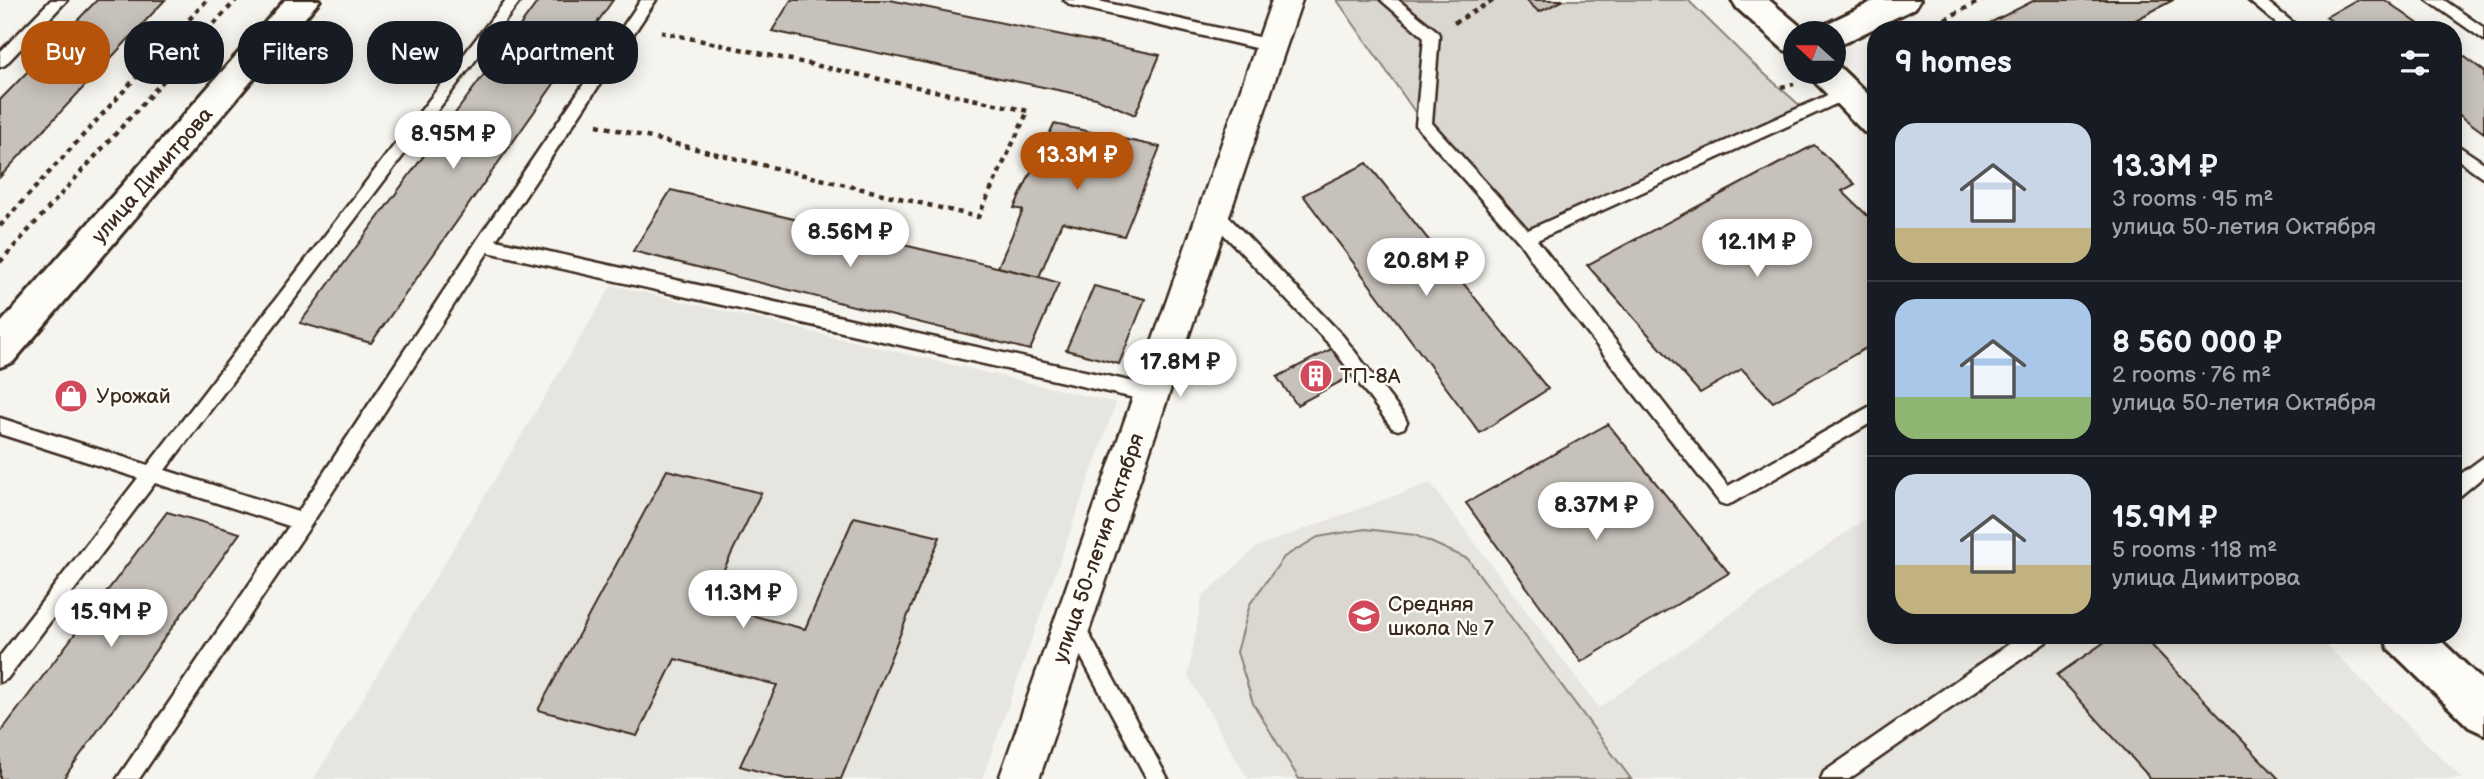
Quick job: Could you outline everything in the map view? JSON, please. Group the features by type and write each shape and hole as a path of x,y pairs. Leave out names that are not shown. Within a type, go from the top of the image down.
{"street":[{"name":"улица Димитрова","path":"0,351 304,0"},
{"name":"улица 50-летия Октября","path":"1019,779 1216,215 1287,0"},
{"path":"1748,0 1783,30"},
{"path":"1846,28 1904,0"},
{"path":"1837,84 1867,114"},
{"path":"2413,644 2484,712"}],"lane":[{"path":"0,61 60,0"},
{"path":"0,672 514,0"},
{"path":"634,21 649,0"},
{"path":"1071,0 1272,46"},
{"path":"1388,0 1432,35 1424,125 1525,238 1546,269 1726,497 1867,416"},
{"path":"2255,0 2283,21"},
{"path":"2434,0 2484,35"},
{"path":"127,779 302,522 592,84"},
{"path":"1525,238 1834,84"},
{"path":"2462,155 2484,172"},
{"path":"1216,215 1337,341 1398,422"},
{"path":"484,244 1152,394"},
{"path":"0,426 302,522"},
{"path":"2462,483 2484,465"},
{"path":"1072,622 1158,779"},
{"path":"1831,779 2026,644"}],"path":[{"path":"0,226 207,0"},
{"path":"0,262 236,0"},
{"path":"1432,35 1494,0"},
{"path":"1941,21 1982,0"},
{"path":"569,118 978,217 1028,111 638,27"}],"shaded area":[{"path":"1337,0 1688,0 1805,110 1526,238 1424,125"},
{"path":"612,285 1116,403 982,779 314,779"},
{"name":"Средняя школа № 7","path":"1430,483 1599,708 1867,517 1867,644 2325,644 2463,779 1248,779 1188,676 1202,597 1258,546"},
{"path":"1365,529 1415,535 1468,559 1631,779 1299,779 1253,703 1237,652 1250,604 1284,557 1318,537"}],"building":[{"path":"97,0 165,0 145,21 124,21 124,44 110,59 110,21 77,21"},
{"path":"539,0 613,0 598,21 523,21"},
{"path":"791,0 890,0 1160,55 1135,115 1096,98 772,31"},
{"path":"1526,0 1564,0 1539,12"},
{"path":"2035,0 2173,0 2134,21 1994,21"},
{"path":"2356,0 2385,0 2414,21 2332,21 2326,17"},
{"path":"2462,55 2484,71 2484,133 2462,117"},
{"path":"21,78 21,84 87,84 0,177 0,100"},
{"path":"477,84 554,84 371,343 300,323"},
{"path":"1054,124 1160,147 1124,236 1062,222 1039,277 998,267 1023,210 1014,208"},
{"path":"1814,145 1855,184 1842,191 1867,215 1867,347 1773,402 1742,369 1700,393 1587,265"},
{"path":"1367,163 1548,389 1480,433 1303,195"},
{"path":"671,190 1059,283 1030,350 633,251"},
{"path":"1094,286 1145,299 1119,364 1066,350"},
{"name":"ТП-8А","path":"1335,347 1355,374 1297,405 1277,377"},
{"path":"1608,424 1729,573 1581,662 1466,503"},
{"path":"667,470 761,493 707,604 805,629 854,517 940,537 841,779 786,779 740,766 777,685 675,659 637,736 538,710"},
{"path":"167,512 240,533 63,779 0,779 0,733"},
{"path":"2102,644 2151,644 2279,779 2151,779 2057,675"}],"place":[{"name":"ТП-8А","path":"1316,376"},
{"name":"Урожай","path":"71,396"},
{"name":"Средняя школа № 7","path":"1364,616"}]}
